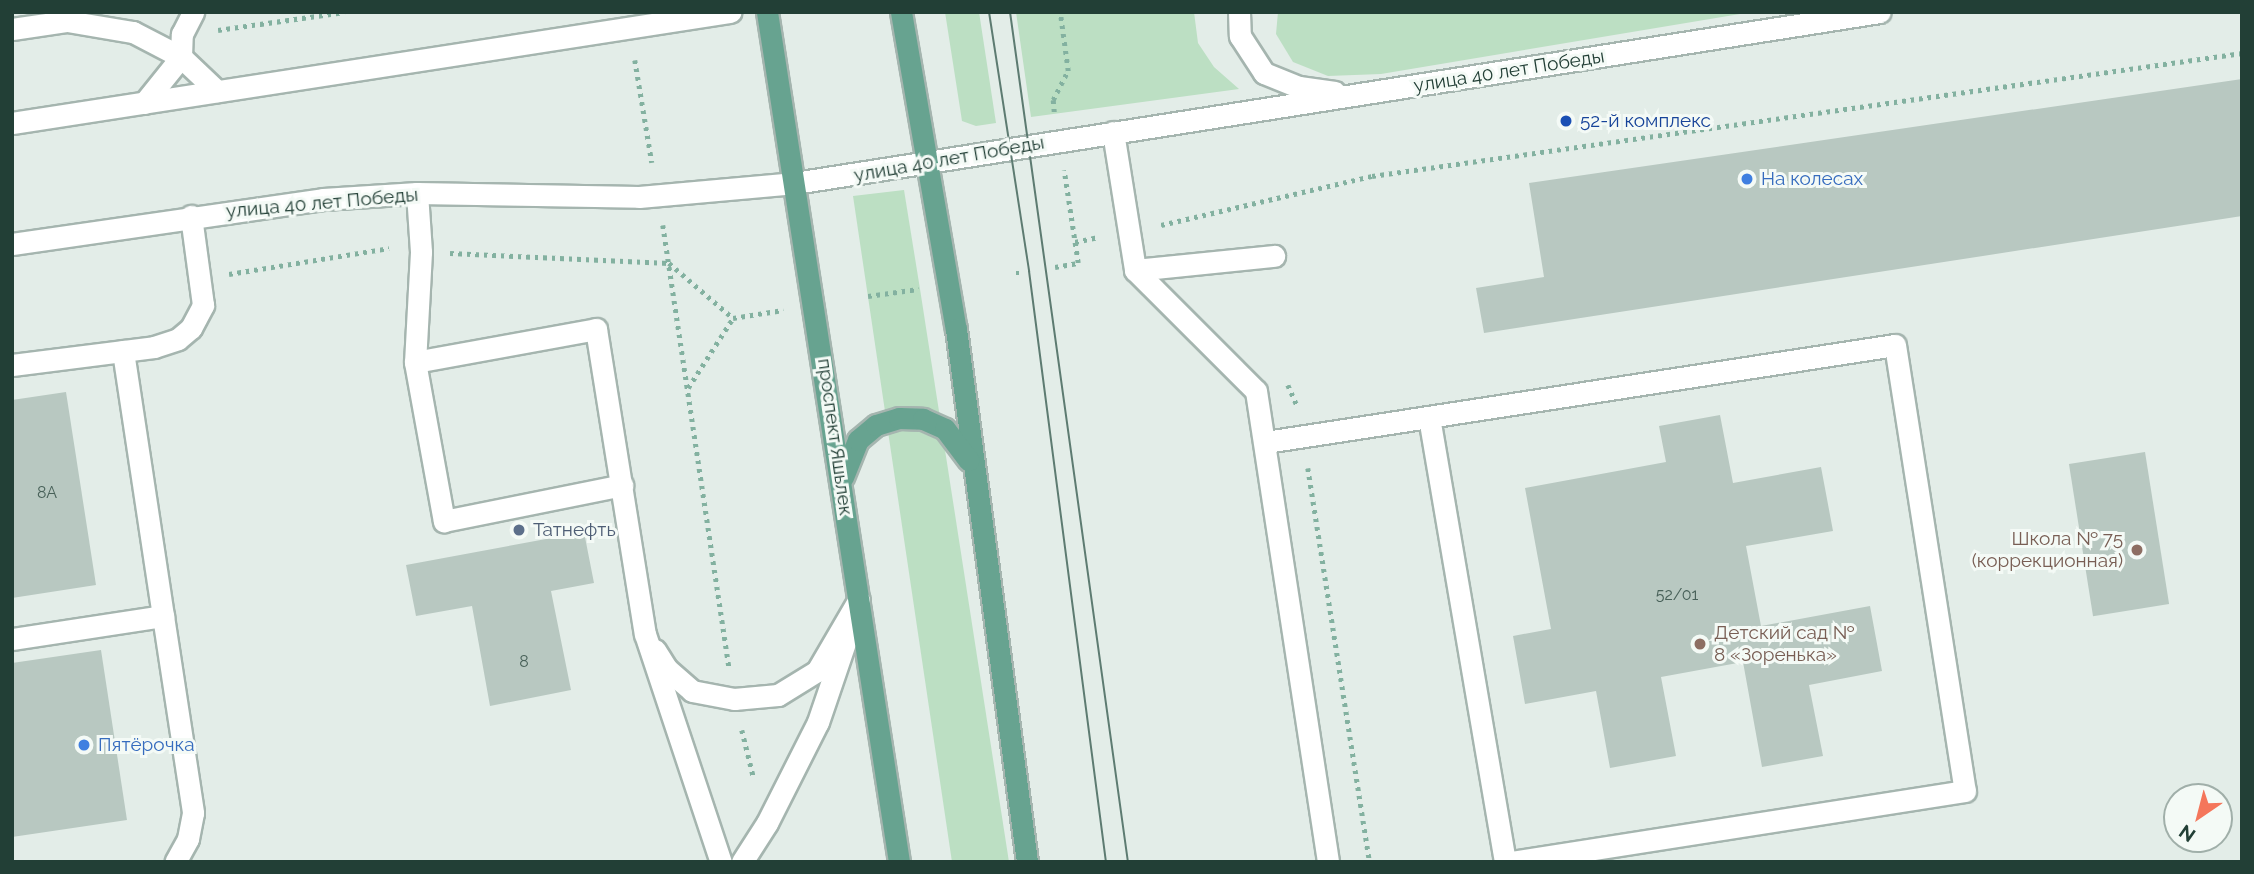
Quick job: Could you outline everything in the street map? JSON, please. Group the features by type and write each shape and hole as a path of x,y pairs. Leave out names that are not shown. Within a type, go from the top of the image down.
{"main road":[{"name":"проспект Яшьлек","path":"767,12 899,862"},
{"path":"901,12 954,318 971,468 1027,862"},
{"path":"842,484 846,461 858,440 876,425 899,418 923,419 945,429 962,446 971,468"}],"street":[{"path":"12,123 730,12"},
{"path":"1239,12 1240,36 1265,73 1299,87 1358,95"},
{"name":"улица 40 лет Победы","path":"12,244 323,199 417,193 639,197 794,183 928,165 1113,132 1880,12"},
{"path":"144,103 180,57 189,18"},
{"path":"12,29 67,21 134,32 180,57 217,91"},
{"path":"1113,132 1135,270 1256,391 1266,442 1328,862"},
{"path":"417,193 421,252 415,362 444,521 622,485"},
{"path":"12,365 123,351 178,339 191,328 203,305 191,216"},
{"path":"1135,270 1274,256"},
{"path":"415,362 596,329 645,634 721,862"},
{"path":"1266,442 1895,345 1965,791 1507,862 1430,417"},
{"path":"123,351 192,813 188,839 175,862"},
{"path":"645,634 667,669 692,691 734,699 778,695 817,671 859,599"},
{"path":"742,862 767,823 818,722 859,599"},
{"path":"12,639 163,616"}],"path":[{"path":"189,18 220,30 345,12"},
{"path":"1055,113 1054,100 1068,71 1060,12"},
{"path":"1156,225 1373,176 2242,53"},
{"path":"635,60 652,164"},
{"path":"1055,267 1078,264 1062,162"},
{"path":"662,221 729,667"},
{"path":"1075,242 1111,234"},
{"path":"669,262 733,318"},
{"path":"868,296 920,289"},
{"path":"688,388 733,318 794,308"},
{"path":"1307,464 1370,862"},
{"path":"741,724 756,788"}],"green space":[{"path":"945,12 979,12 996,123 976,126 962,121"},
{"path":"1016,12 1194,12 1198,43 1214,67 1239,89 1031,117"},
{"path":"1278,12 1752,12 1381,74 1328,76 1293,62 1276,34"},
{"path":"904,190 1009,862 952,862 853,196"}],"building":[{"path":"2242,79 2242,216 1484,333 1476,288 1544,277 1529,183"},
{"path":"66,392 96,585 12,598 12,400"},
{"path":"1720,415 1733,483 1821,467 1833,531 1746,546 1761,626 1870,606 1882,671 1809,685 1823,756 1762,767 1743,662 1661,677 1676,756 1610,768 1596,691 1525,704 1513,636 1551,629 1525,488 1666,462 1659,426"},
{"path":"2145,452 2169,604 2093,616 2069,464"},
{"path":"584,532 594,583 551,591 571,690 490,706 472,606 416,616 406,565"},
{"path":"101,650 127,820 12,837 12,663"}],"tram line":[{"path":"989,12 1029,271 1106,862"},
{"path":"1010,12 1128,862"}],"place":[{"name":"52-й комплекс","path":"1566,121"},
{"name":"На колесах","path":"1747,179"},
{"name":"Татнефть","path":"519,530"},
{"name":"Школа № 75 (коррекционная)","path":"2137,550"},
{"name":"Детский сад № 8 «Зоренька»","path":"1700,644"},
{"name":"Пятёрочка","path":"84,745"}]}
